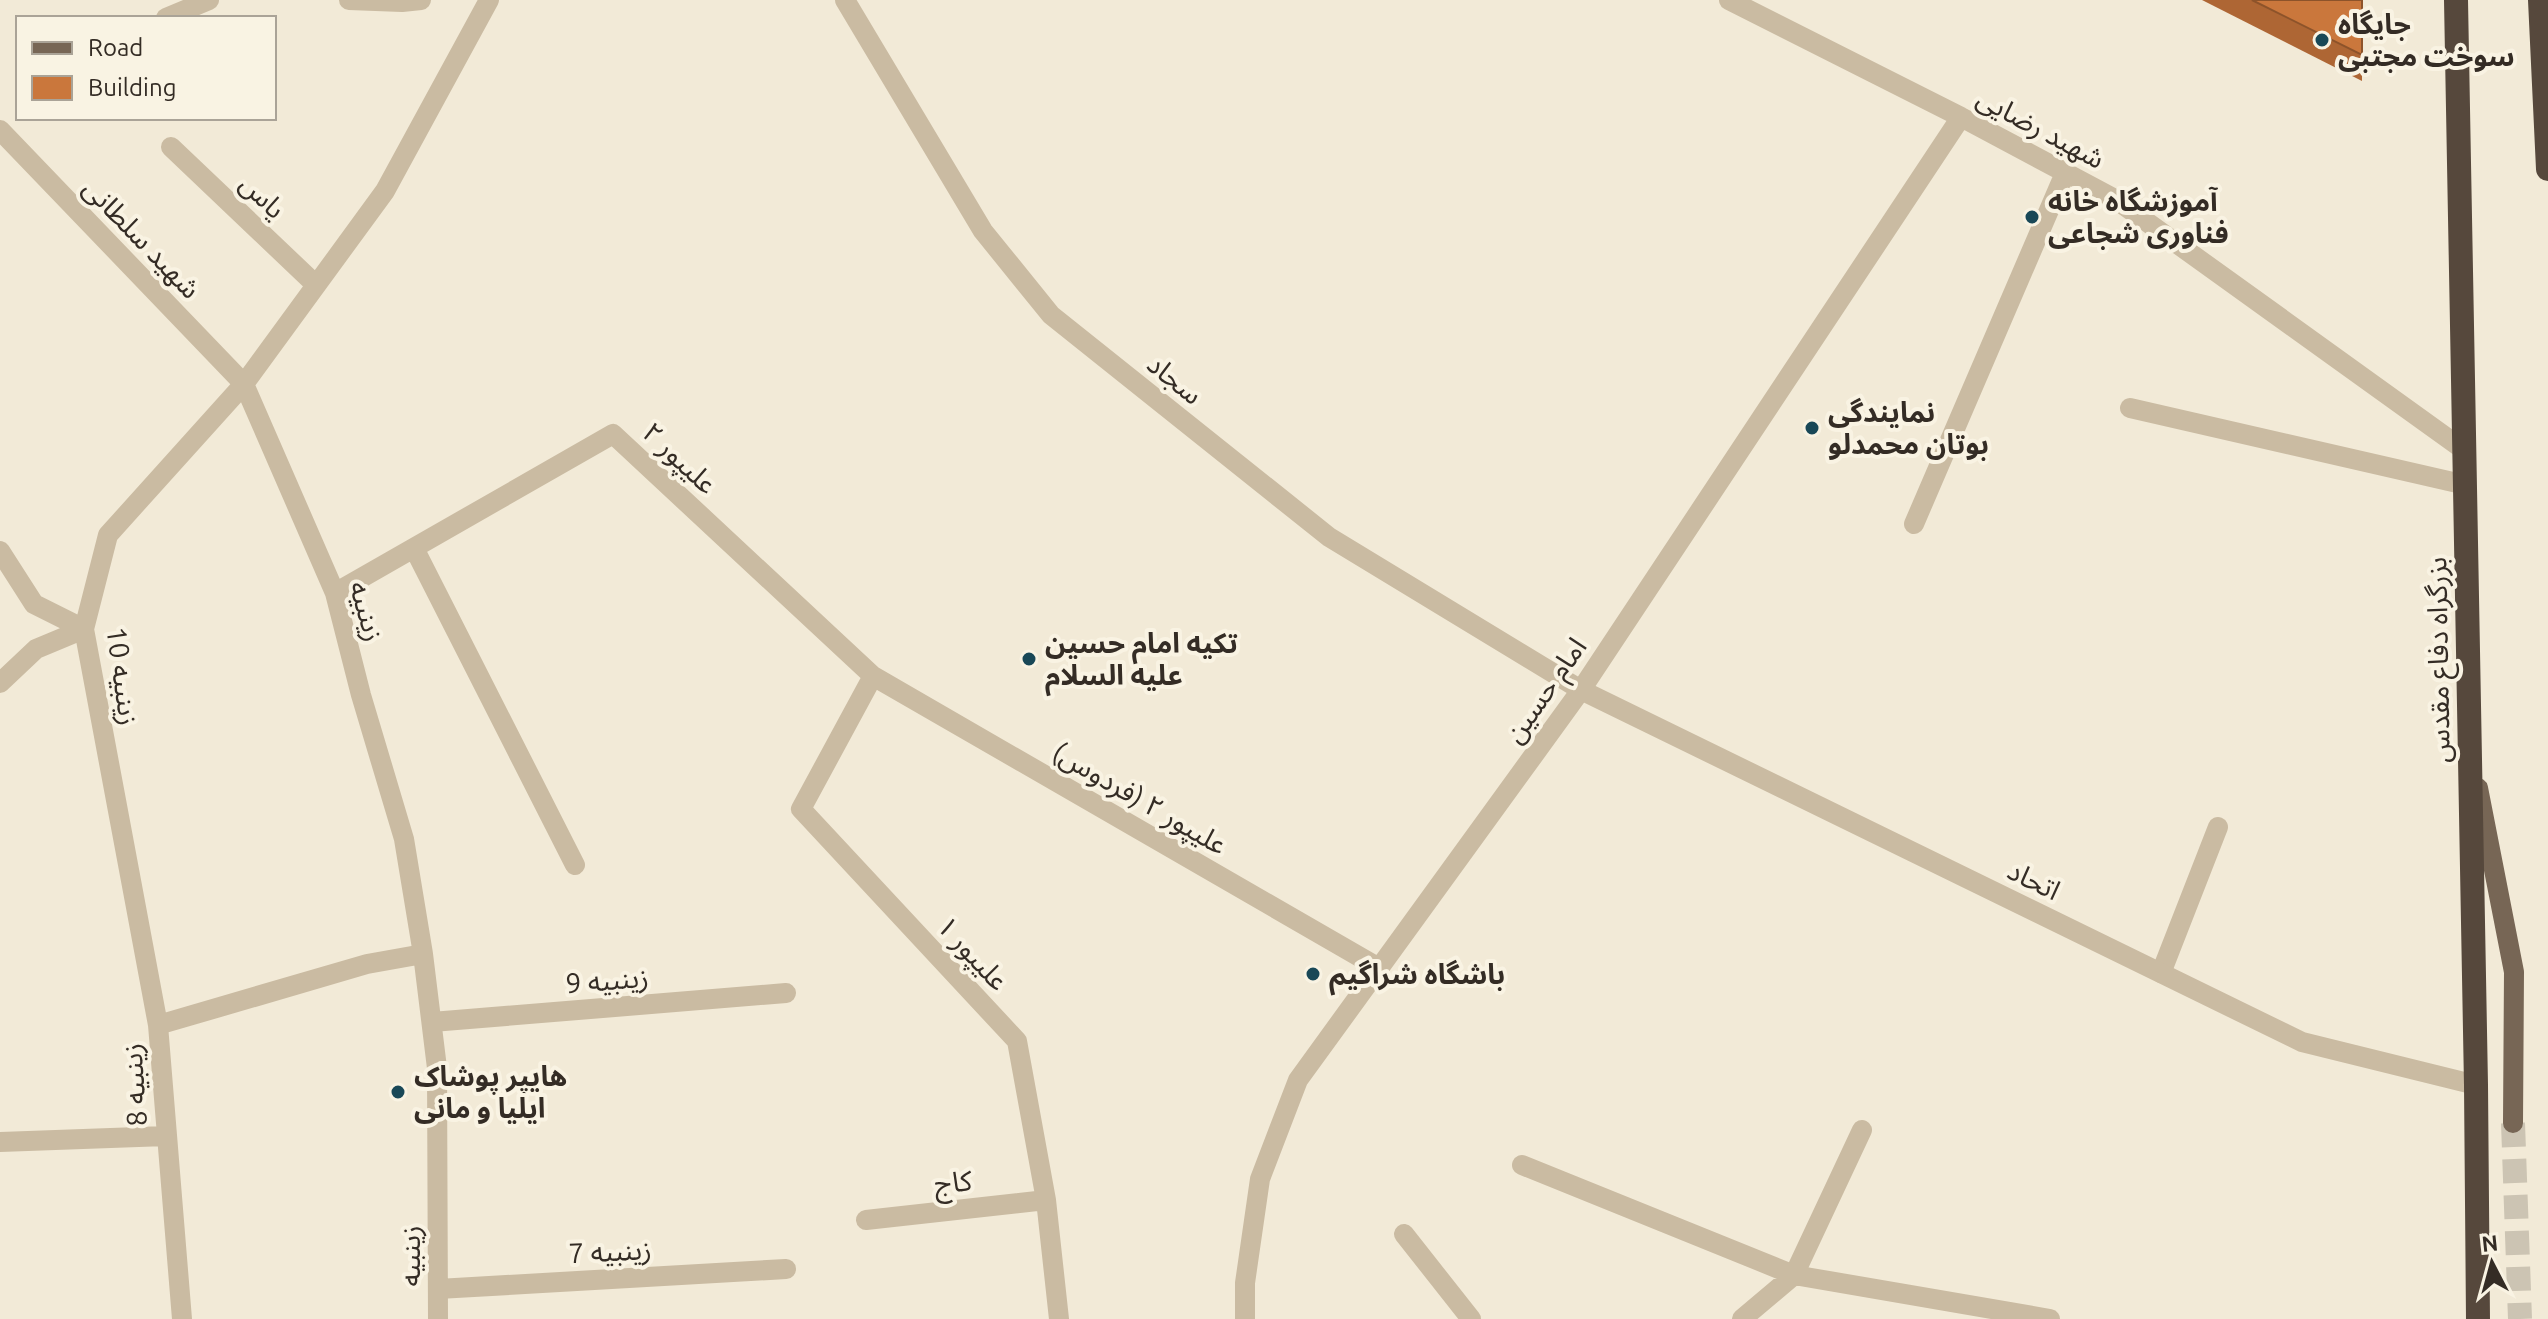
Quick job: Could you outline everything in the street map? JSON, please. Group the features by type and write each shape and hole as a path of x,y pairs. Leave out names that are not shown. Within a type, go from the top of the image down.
{"highway":[{"name":"بزرگراه دفاع مقدس","path":"2456,0 2478,1319"},
{"path":"2540,0 2548,169"}],"main road":[{"path":"2469,740 2514,972 2513,1123"}],"street":[{"path":"171,16 209,0"},
{"path":"349,0 421,0"},
{"path":"244,384 385,191 489,0"},
{"name":"سجاد","path":"845,0 983,231 1051,315 1329,537 1581,690"},
{"name":"شهید رضایی","path":"1729,0 2115,199 2464,450"},
{"name":"امام حسین","path":"1245,1319 1245,1283 1260,1179 1298,1080 1581,690 1961,117"},
{"name":"شهید سلطانی","path":"0,130 244,384"},
{"name":"یاس","path":"171,147 316,285"},
{"path":"1914,524 2065,173"},
{"name":"زینبیه","path":"244,384 335,593 361,695 404,839 423,954 437,1068 438,1319"},
{"name":"زینبیه 10","path":"158,1025 84,629 108,535 244,384"},
{"path":"2130,408 2466,485"},
{"name":"علیپور ۲","path":"335,593 613,434 873,676"},
{"path":"414,548 575,865"},
{"path":"0,551 34,604 84,629"},
{"path":"0,683 36,649 84,629"},
{"name":"علیپور ۲ (فردوس)","path":"873,676 1379,968"},
{"name":"علیپور ۱","path":"873,676 801,809 1017,1041 1046,1200 1059,1319"},
{"name":"اتحاد","path":"1581,690 2302,1042 2476,1085"},
{"path":"2161,973 2218,827"},
{"name":"زینبیه 8","path":"182,1319 158,1025 367,964 423,954"},
{"name":"زینبیه 9","path":"432,1022 786,993"},
{"path":"1742,1319 1794,1275 1862,1130"},
{"path":"0,1142 166,1136"},
{"path":"1522,1165 1794,1275 2050,1319"},
{"name":"کاج","path":"866,1220 1046,1200"},
{"path":"1404,1234 1471,1319"},
{"name":"زینبیه 7","path":"438,1289 786,1269"}],"building":[{"path":"2252,0 2362,0 2362,55"}],"tunnel":[{"path":"2513,1123 2520,1319"}],"place":[{"name":"جایگاه سوخت مجتبی","path":"2322,40"},
{"name":"آموزشگاه خانه فناوری شجاعی","path":"2032,217"},
{"name":"نمایندگی بوتان محمدلو","path":"1812,428"},
{"name":"تکیه امام حسین علیه السلام","path":"1029,659"},
{"name":"باشگاه شراگیم","path":"1313,974"},
{"name":"هایپر پوشاک ایلیا و مانی","path":"398,1092"}]}
